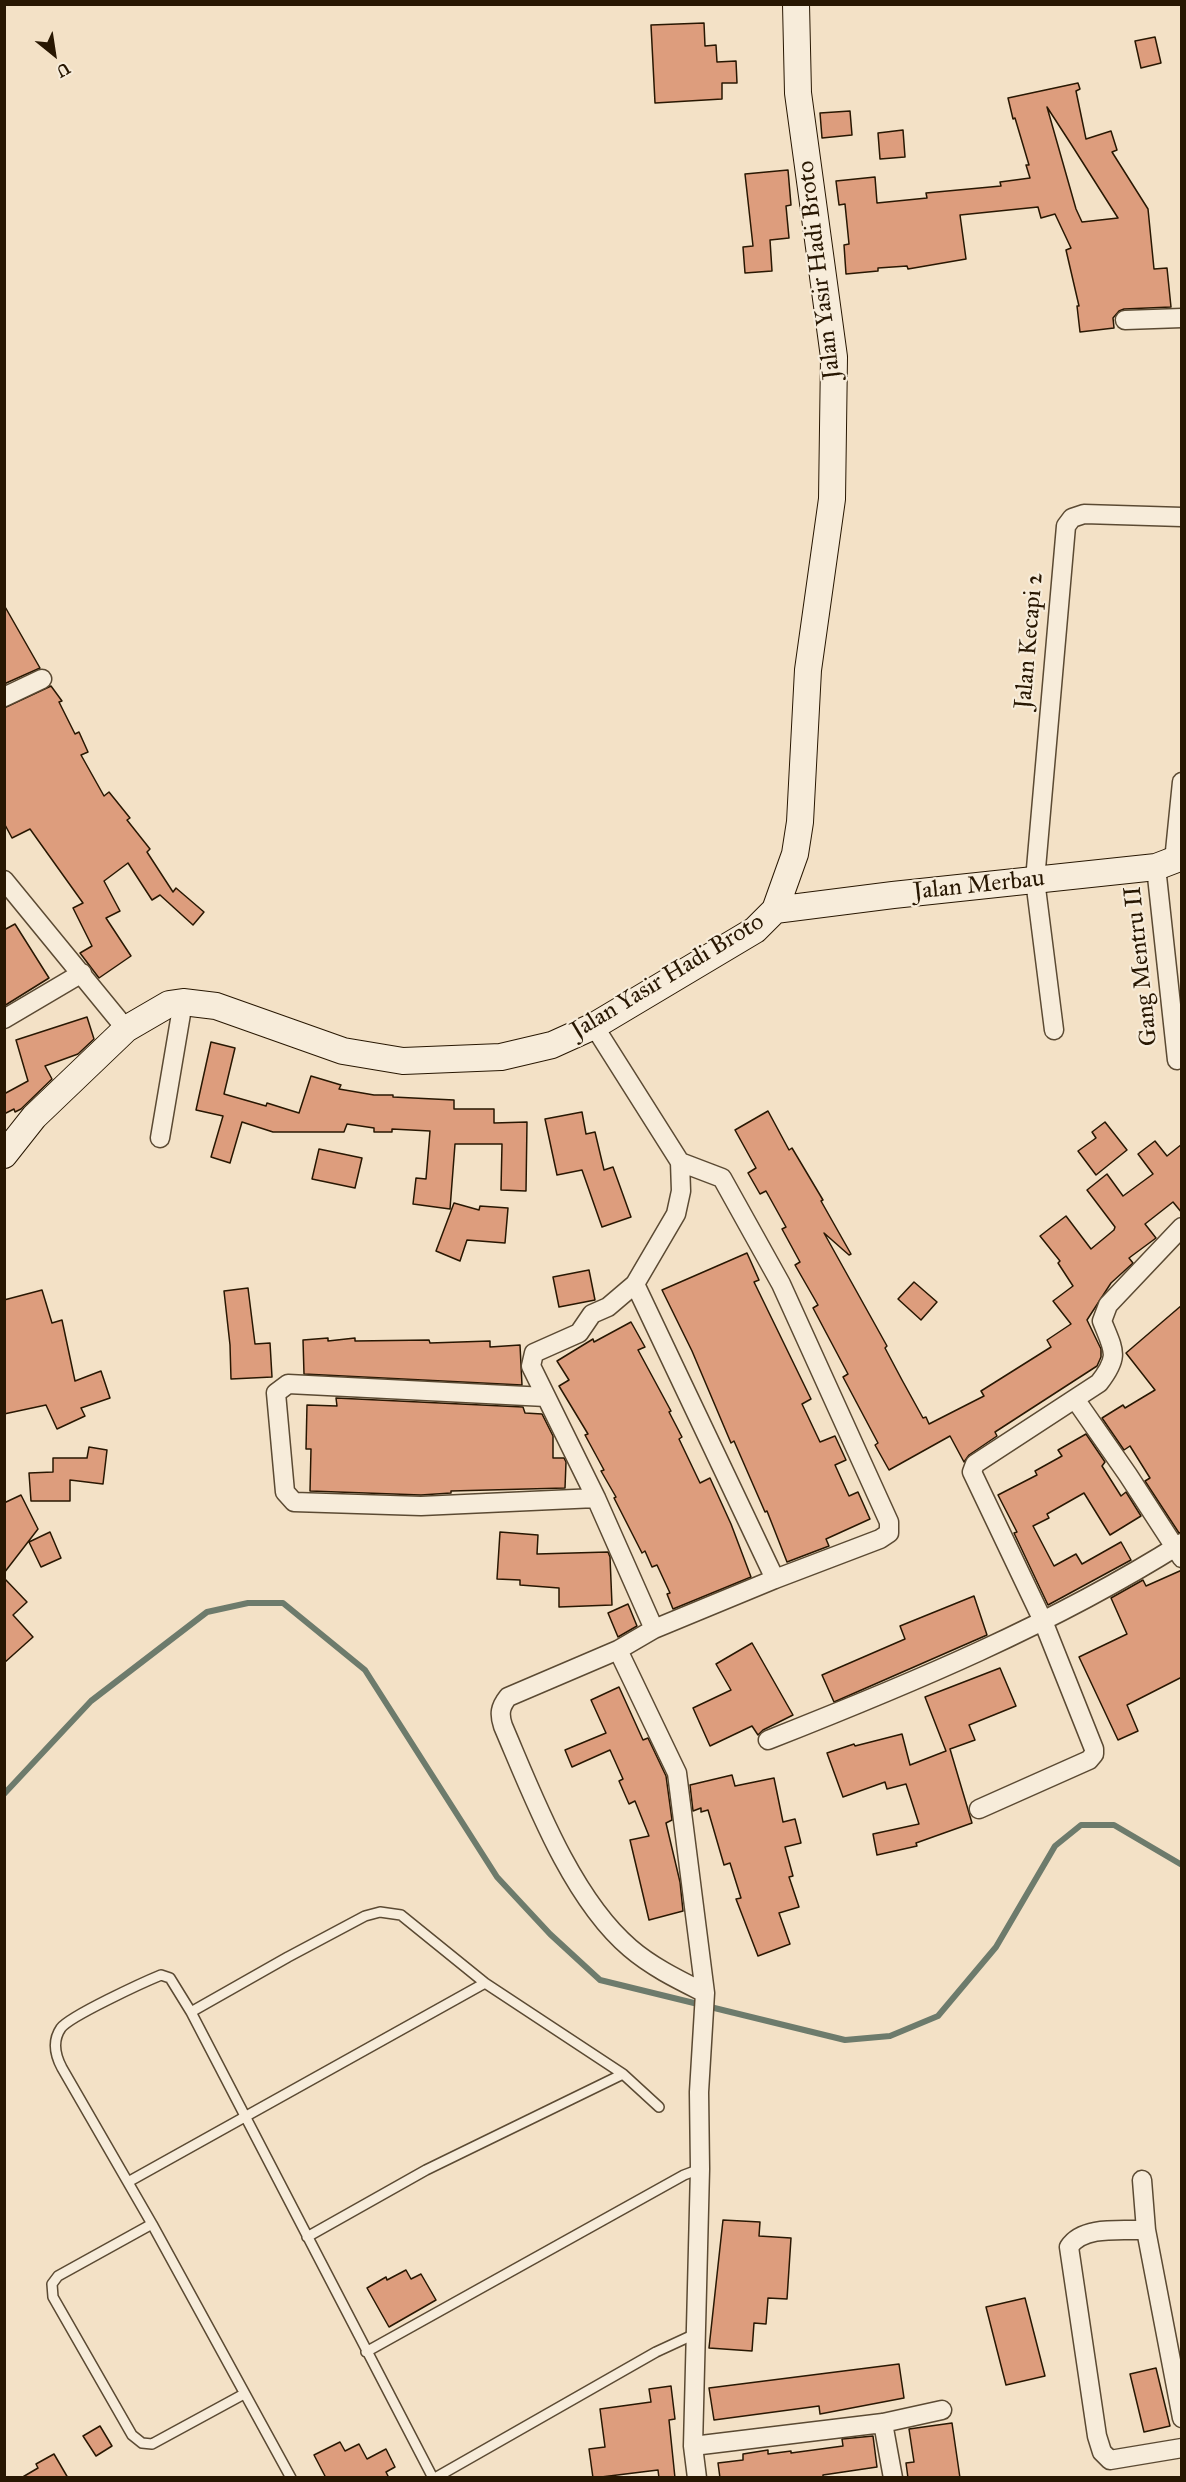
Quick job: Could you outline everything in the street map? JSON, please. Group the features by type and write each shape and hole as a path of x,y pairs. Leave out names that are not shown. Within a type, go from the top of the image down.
{"street":[{"name":"Jalan Yasir Hadi Broto","path":"4,1155 34,1117 126,1029 169,1004 183,1002 216,1006 343,1051 404,1061 501,1057 552,1045 594,1026 755,930 776,910 795,854 800,822 808,669 832,499 834,447 834,357 798,93 796,4"},
{"path":"1125,320 1182,318"},
{"name":"Jalan Kecapi 2","path":"1035,880 1065,526 1072,518 1084,514 1182,518"},
{"path":"4,697 42,679"},
{"name":"Gang Mentru II","path":"1177,1060 1170,862 1182,782"},
{"name":"Jalan Merbau","path":"776,910 1170,862"},
{"path":"4,880 126,1029"},
{"path":"1035,880 1054,1030"},
{"path":"4,1019 82,973"},
{"path":"160,1138 183,1002"},
{"path":"594,1026 680,1162 681,1191 676,1214 635,1284 608,1307 592,1314 579,1333 534,1353 531,1366 596,1498 654,1629"},
{"path":"680,1162 722,1178 781,1284 889,1522 888,1533 880,1539 654,1629 618,1650 508,1697 503,1703 500,1716 535,1801 569,1870 607,1927 649,1963 704,1997"},
{"path":"979,1809 1089,1760 1094,1754 1088,1731 1043,1621 972,1472 975,1464 1099,1383 1112,1367 1114,1351 1102,1321 1108,1305 1182,1227"},
{"path":"635,1284 775,1579"},
{"path":"546,1397 288,1384 276,1393 285,1491 294,1502 421,1506 596,1498"},
{"path":"768,1740 984,1650 1179,1549 1075,1399"},
{"path":"618,1650 677,1773 704,1997 693,2446 697,2478"},
{"path":"1142,2180 1146,2230 1182,2418"},
{"path":"1146,2230 1089,2233 1078,2236 1069,2247 1097,2436 1102,2452 1110,2460 1182,2448"},
{"path":"693,2446 884,2423 942,2410"},
{"path":"884,2423 893,2478"}],"lane":[{"path":"191,2012 365,1916 380,1912 401,1915 485,1983 623,2074 659,2107"},
{"path":"291,2478 152,2224 58,2061 55,2045 57,2036 67,2022 161,1976 170,1978 191,2012 366,2352 434,2478 656,2352 695,2334"},
{"path":"128,2182 485,1983"},
{"path":"307,2237 426,2170 623,2074"},
{"path":"366,2352 684,2175 700,2169"},
{"path":"152,2224 58,2276 52,2284 53,2296 132,2435 138,2441 152,2444 244,2394"}],"building":[{"path":"704,23 705,46 716,45 717,62 736,61 737,83 722,83 722,99 655,103 651,25"},
{"path":"1155,37 1161,63 1141,68 1135,41"},
{"path":"1078,83 1080,89 1076,91 1086,139 1111,131 1117,150 1112,152 1148,209 1154,269 1167,268 1171,307 1124,309 1113,318 1114,328 1080,332 1077,306 1079,306 1066,250 1071,248 1055,214 1041,218 1038,207 960,215 966,259 908,269 907,266 878,268 878,271 846,274 844,245 849,244 845,204 839,205 836,181 875,177 877,203 927,198 926,193 1001,186 1000,182 1030,178 1026,165 1029,165 1008,98","holes":["1047,107 1118,218 1082,222 1076,209"]},
{"path":"850,111 852,135 822,138 820,113"},
{"path":"903,130 905,157 880,159 878,133"},
{"path":"788,170 791,205 786,206 789,238 770,240 772,271 745,273 743,247 753,246 745,174"},
{"path":"4,605 40,668 4,684"},
{"path":"51,686 62,701 59,702 75,734 79,732 88,752 81,755 104,796 109,792 130,818 127,820 150,849 147,852 173,892 176,888 204,912 193,925 160,895 152,900 128,863 104,881 120,911 106,918 131,956 99,978 80,953 92,946 73,908 83,903 30,829 12,838 4,823 4,708"},
{"path":"15,924 49,978 4,1006 4,930"},
{"path":"87,1017 94,1039 78,1054 45,1066 52,1079 21,1109 15,1112 14,1109 4,1114 4,1094 28,1081 16,1040"},
{"path":"211,1042 235,1048 224,1094 266,1106 267,1103 299,1113 311,1076 341,1085 339,1089 374,1095 393,1095 393,1097 454,1100 454,1109 494,1109 494,1123 527,1122 526,1191 501,1190 502,1144 455,1144 450,1209 413,1204 416,1178 426,1179 430,1131 392,1129 392,1132 374,1132 374,1128 347,1124 344,1132 273,1132 242,1122 230,1163 211,1157 223,1116 196,1110"},
{"path":"768,1111 789,1150 792,1148 823,1200 821,1201 851,1254 849,1255 824,1233 887,1346 885,1348 902,1380 923,1418 926,1417 929,1424 984,1396 981,1391 1051,1347 1047,1340 1071,1324 1053,1301 1073,1286 1058,1263 1060,1261 1040,1236 1066,1216 1091,1249 1114,1230 1115,1227 1087,1190 1107,1174 1123,1196 1153,1174 1138,1154 1155,1141 1167,1156 1182,1144 1182,1213 1173,1202 1145,1224 1156,1238 1129,1258 1133,1263 1111,1283 1087,1320 1101,1349 1101,1357 1097,1366 995,1432 997,1436 969,1455 964,1462 950,1436 889,1470 875,1445 878,1443 843,1377 848,1374 813,1308 818,1305 795,1265 800,1262 782,1229 786,1227 766,1191 760,1194 748,1173 756,1168 735,1130"},
{"path":"582,1112 586,1134 595,1132 604,1170 613,1167 631,1217 602,1227 582,1170 557,1175 545,1119"},
{"path":"1105,1122 1127,1150 1096,1175 1078,1151 1096,1138 1092,1132"},
{"path":"319,1149 362,1158 355,1188 312,1179"},
{"path":"454,1203 479,1210 480,1206 508,1208 505,1243 467,1240 460,1261 436,1251"},
{"path":"747,1253 759,1280 754,1282 811,1399 802,1404 820,1442 835,1436 846,1460 835,1465 849,1496 858,1492 870,1519 826,1539 829,1546 787,1562 767,1511 765,1512 734,1441 731,1443 692,1351 662,1290"},
{"path":"589,1270 595,1300 559,1307 553,1277"},
{"path":"914,1282 937,1302 921,1320 898,1299"},
{"path":"248,1288 255,1344 270,1343 272,1377 231,1379 224,1291"},
{"path":"42,1290 52,1323 62,1320 75,1381 101,1371 110,1398 81,1408 85,1416 57,1429 46,1405 4,1414 4,1300"},
{"path":"1182,1305 1182,1532 1179,1533 1145,1481 1150,1478 1130,1446 1124,1450 1102,1418 1123,1405 1125,1408 1155,1390 1126,1353"},
{"path":"631,1322 645,1347 638,1350 671,1411 669,1412 682,1437 679,1439 700,1483 710,1478 731,1524 751,1577 673,1609 667,1594 670,1593 657,1565 652,1567 645,1551 642,1553 601,1471 604,1470 585,1435 588,1434 559,1386 569,1380 557,1361 593,1339 594,1342"},
{"path":"328,1338 328,1341 355,1338 355,1341 429,1340 430,1343 490,1341 490,1347 520,1345 522,1385 304,1374 303,1340"},
{"path":"336,1398 523,1407 525,1413 542,1414 553,1436 553,1458 564,1458 566,1462 565,1488 451,1491 451,1493 421,1495 310,1491 311,1449 306,1449 307,1405 337,1406"},
{"path":"1086,1434 1105,1462 1102,1466 1121,1496 1126,1492 1141,1516 1110,1535 1084,1493 1047,1514 1049,1518 1033,1526 1054,1566 1076,1554 1082,1564 1121,1542 1131,1560 1048,1605 1014,1533 1017,1532 998,1495 1037,1475 1035,1471 1062,1456 1058,1450"},
{"path":"89,1447 107,1450 103,1484 70,1480 70,1501 31,1501 29,1473 53,1472 53,1458 87,1458"},
{"path":"21,1495 38,1529 4,1573 4,1503"},
{"path":"50,1532 61,1558 41,1567 29,1542"},
{"path":"500,1532 538,1535 537,1554 608,1552 612,1605 559,1607 559,1588 520,1585 520,1580 497,1579"},
{"path":"1182,1570 1182,1677 1127,1705 1138,1731 1118,1740 1079,1657 1127,1634 1111,1598 1143,1580 1146,1586"},
{"path":"4,1578 27,1602 13,1615 33,1637 4,1663"},
{"path":"974,1596 987,1635 834,1702 822,1675 905,1639 900,1626"},
{"path":"628,1604 637,1626 618,1637 608,1613"},
{"path":"752,1643 793,1715 763,1730 758,1735 752,1726 710,1746 693,1708 731,1690 716,1664"},
{"path":"1000,1668 1016,1706 969,1725 975,1740 950,1749 972,1823 916,1843 917,1846 877,1855 873,1834 919,1824 906,1784 887,1789 885,1782 843,1797 827,1753 854,1744 855,1746 902,1734 910,1765 946,1751 925,1697"},
{"path":"619,1687 643,1740 648,1738 666,1776 672,1820 666,1823 680,1882 683,1911 649,1920 630,1840 649,1836 635,1801 629,1804 619,1781 623,1779 610,1750 572,1767 565,1750 606,1733 591,1700"},
{"path":"732,1775 735,1786 774,1778 783,1822 795,1819 801,1843 785,1847 793,1876 789,1877 799,1907 779,1913 790,1944 758,1956 736,1899 741,1898 730,1863 724,1865 708,1810 701,1812 701,1808 693,1811 690,1785"},
{"path":"723,2220 760,2222 759,2236 791,2238 787,2299 768,2298 766,2324 754,2323 752,2351 709,2348"},
{"path":"406,2270 411,2279 421,2274 436,2300 389,2327 367,2288 386,2277 387,2280"},
{"path":"1025,2298 1045,2376 1006,2385 986,2307"},
{"path":"899,2364 904,2398 820,2414 819,2406 714,2420 709,2388"},
{"path":"1156,2368 1170,2426 1144,2432 1130,2374"},
{"path":"671,2386 675,2419 669,2420 675,2478 659,2478 658,2470 593,2478 589,2449 605,2447 600,2409 651,2402 649,2389"},
{"path":"952,2423 960,2478 908,2478 906,2463 914,2462 909,2429"},
{"path":"100,2426 112,2446 96,2456 83,2436"},
{"path":"873,2436 877,2467 823,2475 823,2478 720,2478 718,2463 743,2460 743,2454 768,2450 768,2454 791,2451 791,2453 843,2446 842,2439"},
{"path":"340,2442 345,2451 359,2444 367,2459 386,2449 395,2467 386,2472 389,2478 326,2478 314,2455"},
{"path":"54,2454 68,2478 21,2478 38,2468 36,2464"}],"waterway":[{"path":"4,1794 91,1701 207,1612 248,1603 283,1603 365,1670 497,1877 550,1934 600,1980 845,2040 890,2036 938,2016 996,1947 1055,1846 1081,1825 1114,1825 1182,1865"}]}
